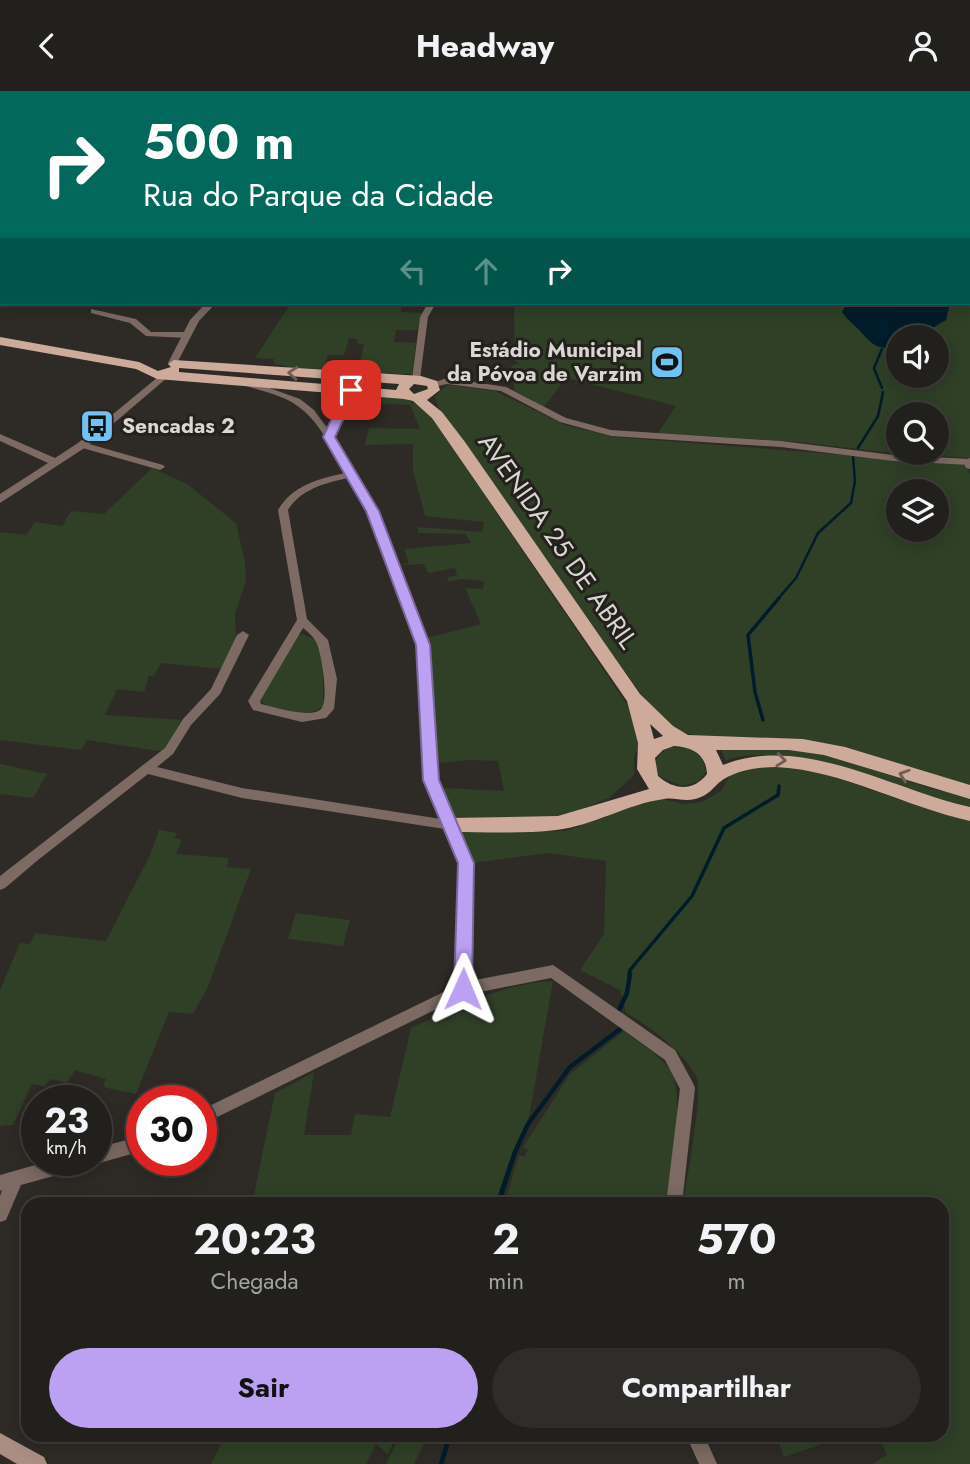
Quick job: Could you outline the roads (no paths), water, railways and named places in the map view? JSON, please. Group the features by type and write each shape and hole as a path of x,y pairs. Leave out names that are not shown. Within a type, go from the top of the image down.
{"main road":[{"path":"0,341 163,368 209,373 413,380 432,389"},
{"path":"163,368 209,373 241,381 411,396 432,389"},
{"path":"411,396 402,388 413,380"},
{"name":"AVENIDA 25 DE ABRIL","path":"432,389 437,415"},
{"name":"AVENIDA 25 DE ABRIL","path":"411,396 437,415 634,698 667,730 708,751 714,759 716,775"},
{"name":"AVENIDA 25 DE ABRIL","path":"634,698 647,743 646,764"},
{"path":"614,806 646,764 650,750 664,741 686,740 710,744 804,745 930,783 970,792"},
{"path":"646,764 657,786 677,794 700,792 708,787 716,775 744,762 784,760 807,764 930,805 970,814"},
{"path":"450,825 558,824 666,791"},
{"path":"0,1443 37,1464"}],"street":[{"path":"0,499 82,445 163,368 195,320 209,305"},
{"path":"413,380 424,317 431,305"},
{"path":"93,311 133,321 149,334 187,335"},
{"path":"241,381 297,401 311,412 329,437 372,511 420,635 426,671 430,772 466,863 463,989"},
{"path":"432,389 447,381 503,389 563,419 611,433 781,444 893,458 969,463"},
{"path":"329,437 351,390"},
{"path":"0,437 55,462"},
{"path":"82,445 160,467"},
{"path":"302,620 254,701 257,707 309,719 322,715 328,709 331,679 322,639 302,620 284,507 309,487 351,474"},
{"path":"0,884 169,751 187,722 216,691 243,635"},
{"path":"146,769 242,793 450,825"},
{"path":"217,1110 463,989 553,971 670,1055 688,1088 675,1197"},
{"path":"0,1214 7,1182 27,1176"},
{"path":"698,1442 708,1464"}],"water":[{"path":"846,305 950,305 946,320 937,325 886,325 886,348 873,343 842,312"}],"waterway":[{"path":"882,349 874,368 882,388"},
{"path":"858,448 878,416 883,392"},
{"path":"777,600 796,578 818,533 851,503 855,481 853,457"},
{"path":"763,720 755,692 748,635 779,598"},
{"path":"629,975 630,970 692,896 724,828 778,795 779,786"},
{"path":"619,1010 627,993 630,974"},
{"path":"500,1197 515,1152 528,1124 570,1067 620,1029"},
{"path":"441,1464 448,1442"}],"place":[{"name":"Estádio Municipal da Póvoa de Varzim","path":"667,362"},
{"name":"Sencadas 2","path":"97,426"}]}
